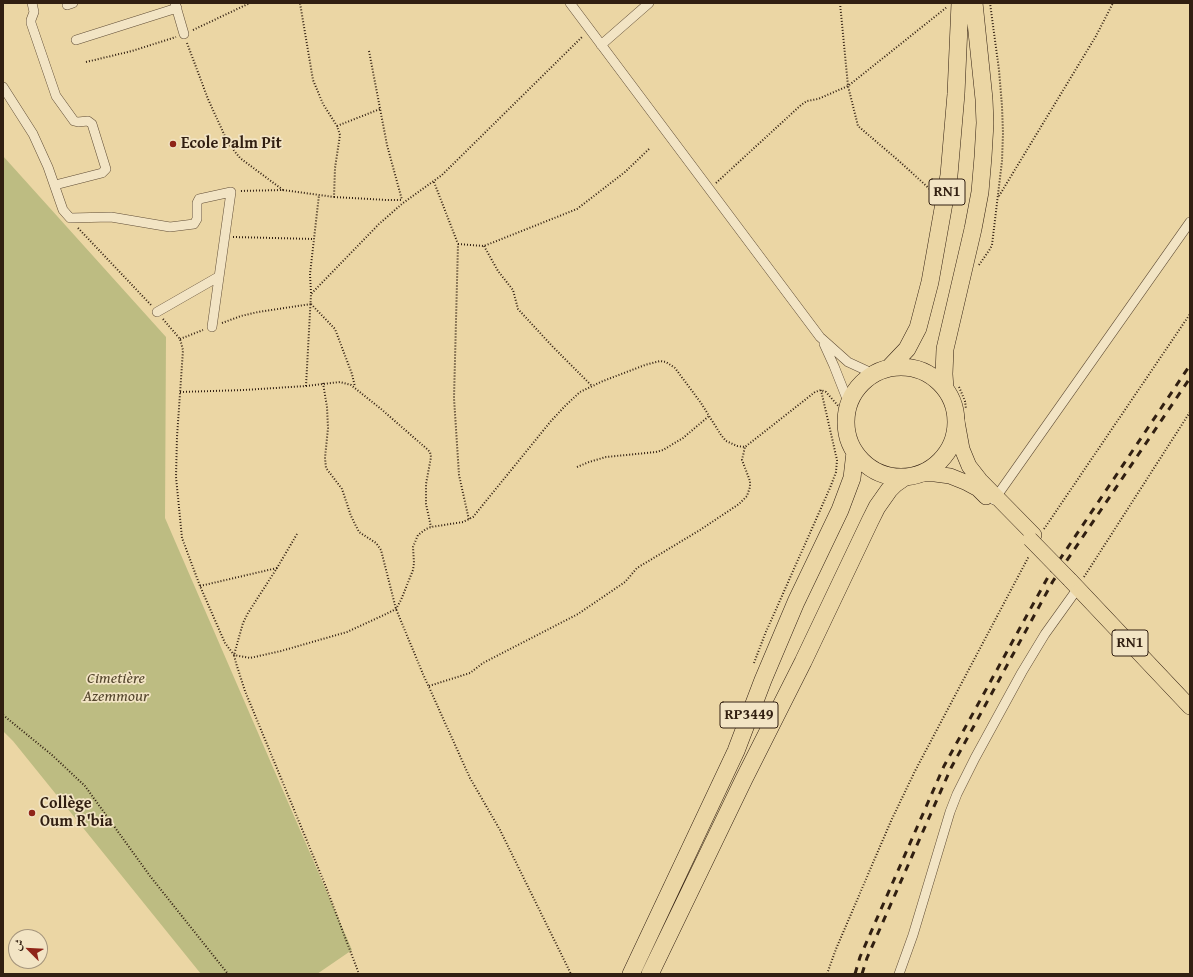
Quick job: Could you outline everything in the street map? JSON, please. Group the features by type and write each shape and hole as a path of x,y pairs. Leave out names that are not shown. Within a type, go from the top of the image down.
{"highway":[{"name":"RN1","path":"960,3 955,101 949,175 930,282 918,328 907,349 882,371 864,382 855,392 848,410 848,435 855,452 864,463 876,472 890,476 912,476 932,467 943,457 951,445 961,415 952,402 951,386 944,356 973,229 980,192 983,157 985,122 984,99 974,3"},
{"name":"RN1","path":"882,371 902,367 920,371 951,386"},
{"name":"RP3449","path":"631,974 736,751 763,680 796,602 840,510 852,478 855,452"},
{"name":"RP3449","path":"650,974 744,779 800,669 877,506 895,484 912,476"}],"main road":[{"name":"RN1","path":"961,415 962,449 969,466 995,499 1190,696"},
{"name":"RN1","path":"912,476 935,474 950,476 995,499"},
{"name":"RN1","path":"1076,581 1190,707"}],"street":[{"path":"32,3 34,12 31,23 56,96 74,121 88,121 92,124 106,169 102,173 55,185"},
{"path":"570,3 820,338 834,366 848,410"},
{"path":"601,45 649,3"},
{"path":"76,40 176,6 184,34"},
{"path":"3,87 33,134 48,167 63,210 70,218 111,217 170,227 194,224 197,219 197,202 199,199 231,192 212,327"},
{"path":"995,499 1190,222"},
{"path":"157,312 218,277"},
{"path":"820,338 848,362 882,371"},
{"path":"899,974 913,935 946,824 957,794 978,752 1022,672 1076,581"}],"path":[{"path":"86,62 145,47 184,34 250,3"},
{"path":"300,3 313,80 323,104 337,126 340,135 335,168 334,197"},
{"path":"840,3 848,86 858,126 930,188 944,208"},
{"path":"709,190 807,101 818,99 848,86 951,3"},
{"path":"976,269 992,245 1002,161 1003,133 999,70 990,3"},
{"path":"998,197 1096,36 1113,3"},
{"path":"311,294 379,224 403,203 434,182 590,30"},
{"path":"184,34 200,78 228,143 240,158 283,190"},
{"path":"368,51 387,145 403,203"},
{"path":"337,126 380,109"},
{"path":"458,244 484,246 577,210 625,172 649,149"},
{"path":"434,182 458,244 454,398 459,476 469,520"},
{"path":"231,192 283,190 334,197 402,200"},
{"path":"306,386 311,304 310,274 319,195"},
{"path":"70,218 180,339 183,350 176,459 178,504 182,538 218,628 225,643 234,654 245,691 326,888 359,974"},
{"path":"224,236 314,240"},
{"path":"484,246 498,271 513,290 518,309 592,386"},
{"path":"180,339 241,316 311,304"},
{"path":"311,304 335,329 352,374 355,388"},
{"path":"827,974 836,949 888,828 915,771 1034,540 1190,314"},
{"path":"234,654 254,658 288,649 347,632 396,608 401,600 413,570 414,563 412,547 415,540 421,533 431,527 449,525 469,520 478,512 561,410 576,396 592,386 645,365 660,361 666,362 675,368 726,441 732,445 745,447"},
{"path":"180,392 244,390 346,382 430,452 431,457 426,484 426,504 431,527"},
{"path":"323,383 327,407 328,428 325,458 326,468 342,489 351,516 359,532 376,543 381,550 396,608 407,638 470,778 506,842 524,882 571,974"},
{"path":"951,386 965,401 961,415"},
{"path":"429,686 470,673 483,663 578,614 625,582 637,568 700,530 739,504 747,496 750,487 750,481 742,460 745,447 815,392 821,390 826,392 848,410"},
{"path":"754,663 765,634 836,472 837,460 821,390"},
{"path":"1076,581 1190,412"},
{"path":"577,468 600,458 663,450 682,438 709,416"},
{"path":"234,654 243,623 248,613 297,534"},
{"path":"200,586 277,568"},
{"path":"3,714 52,755 85,786 150,876 228,974"}],"green space":[{"name":"Cimetière Azemmour","path":"3,156 166,337 165,518 352,950 317,974 201,974 13,741 3,731"}],"railway":[{"path":"855,974 860,957 944,766 1048,577 1190,365"},
{"path":"862,974 867,958 951,768 1053,581 1190,378"}],"place":[{"name":"Ecole Palm Pit","path":"173,144"},
{"name":"Collège Oum R'bia","path":"32,813"}]}
